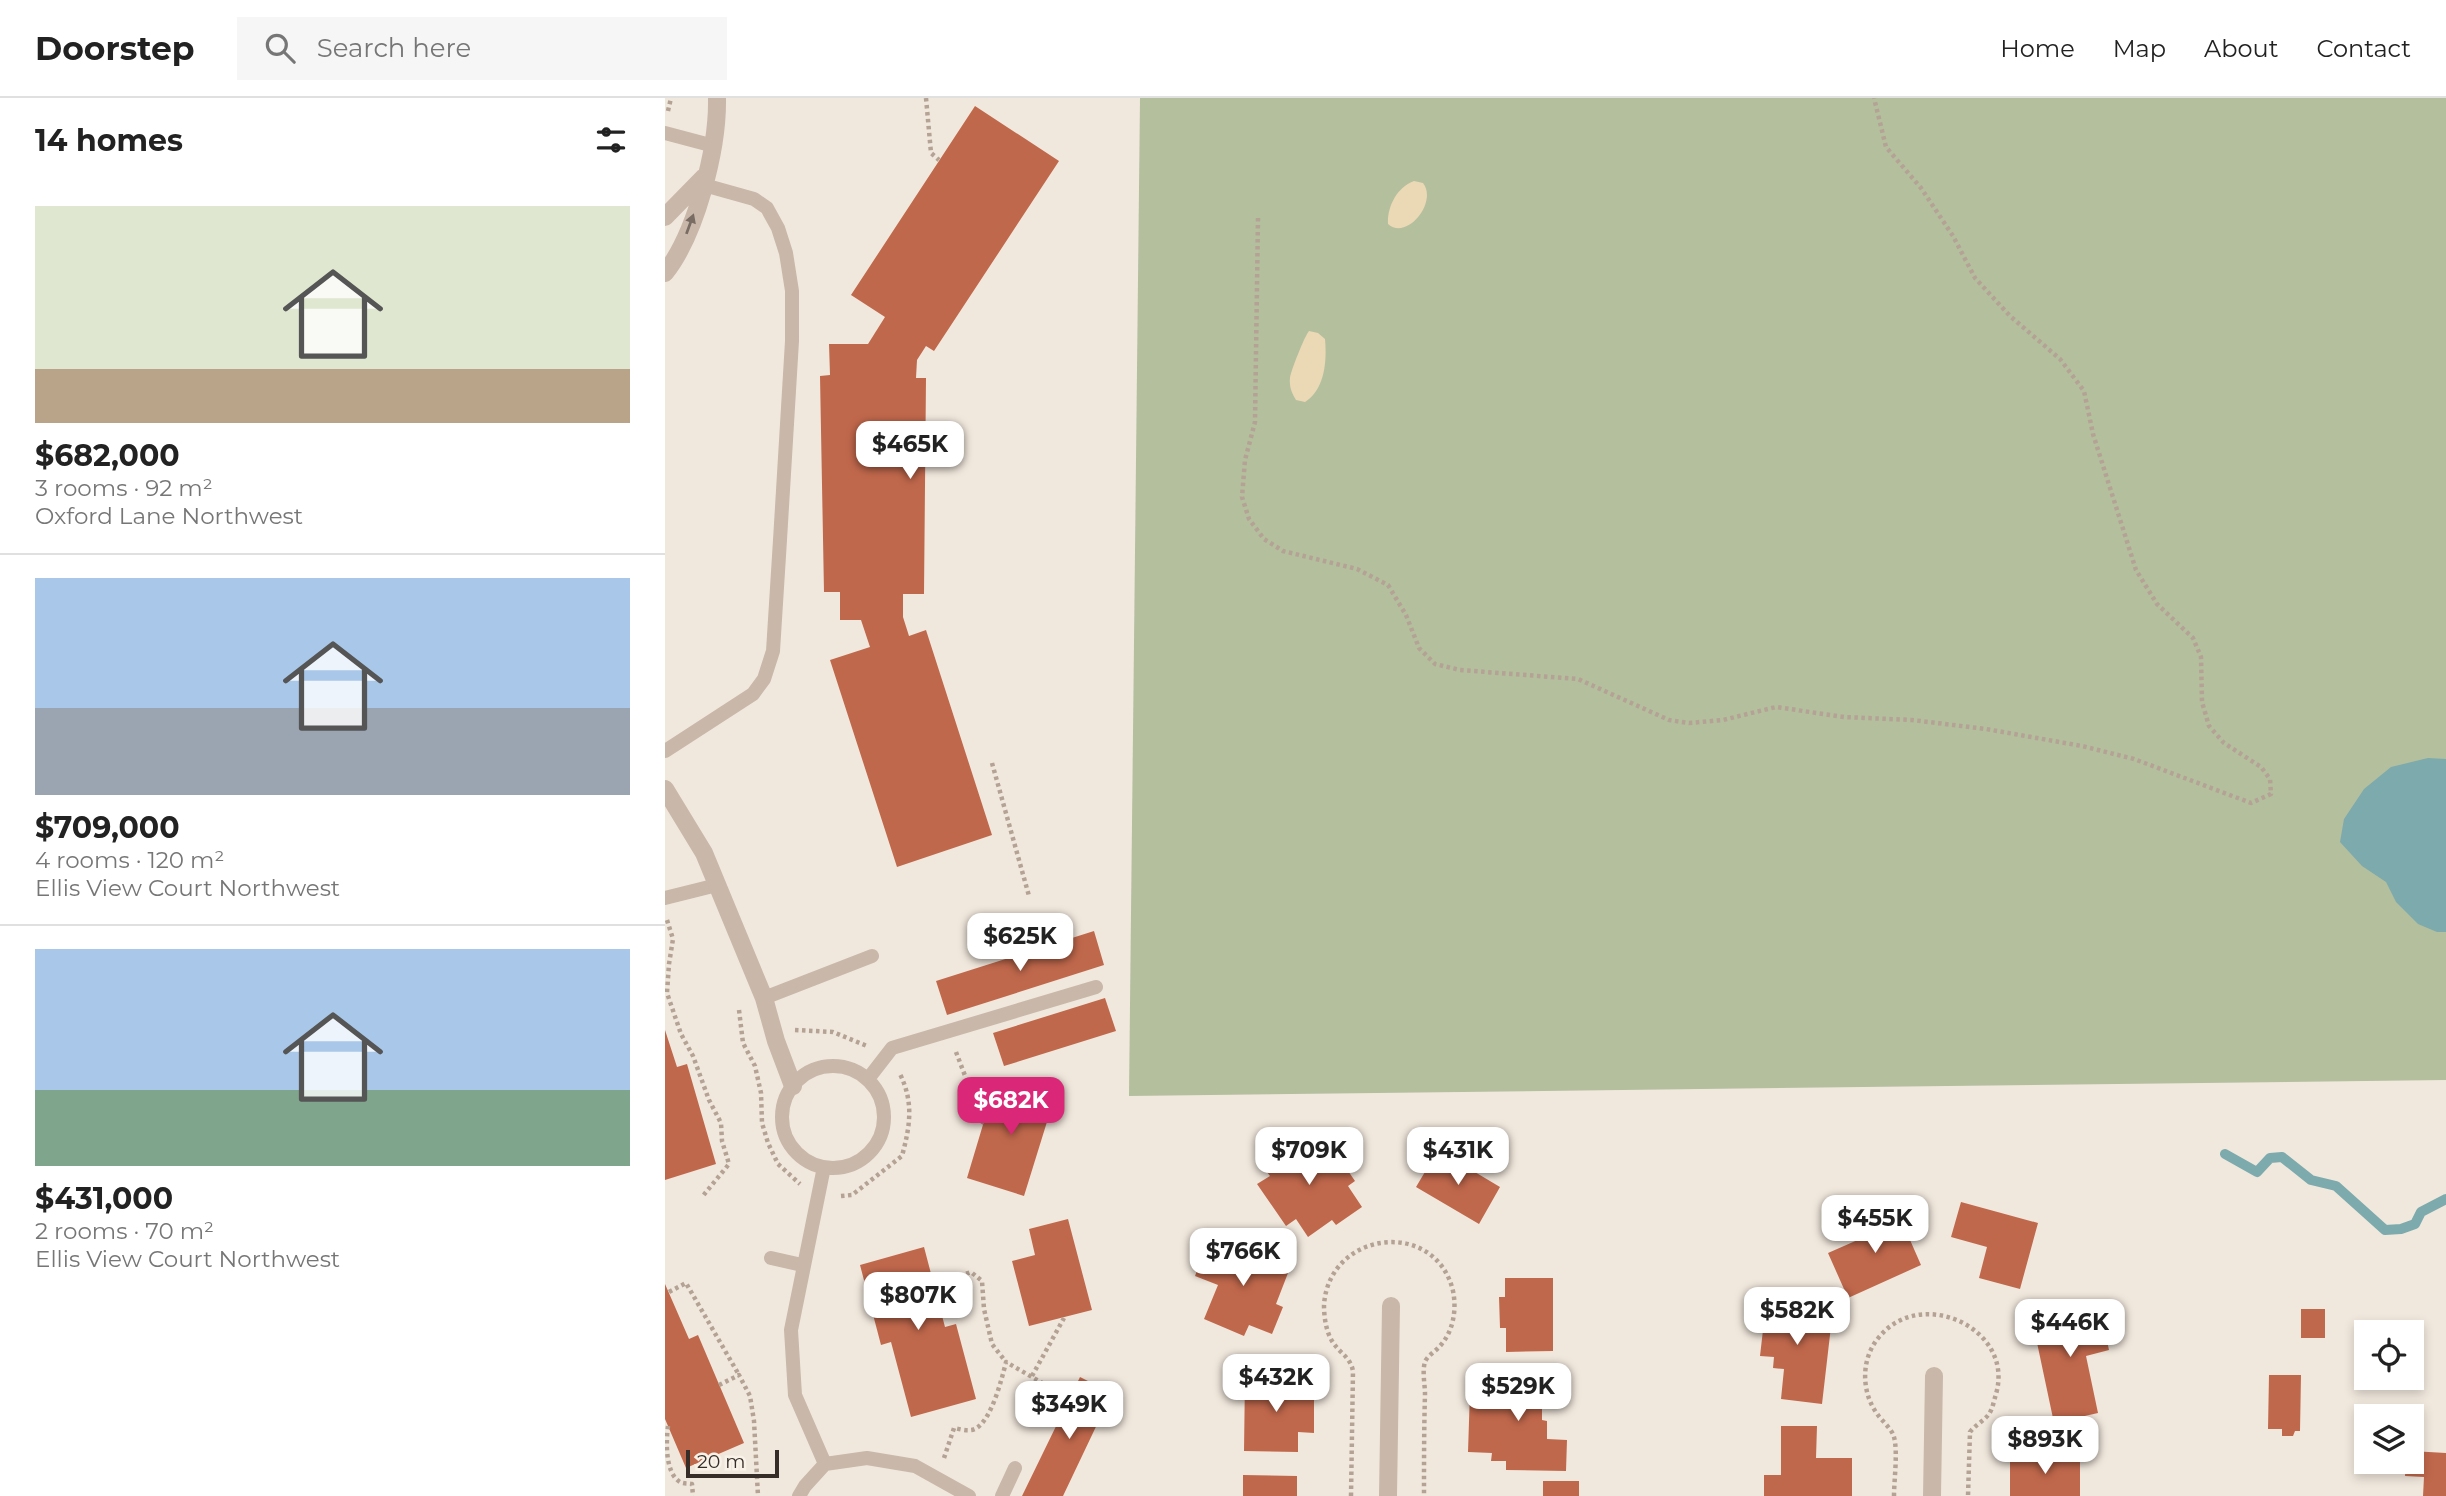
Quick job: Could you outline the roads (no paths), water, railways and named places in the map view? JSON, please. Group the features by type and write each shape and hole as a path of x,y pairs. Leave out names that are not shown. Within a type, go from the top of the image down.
{"street":[{"path":"665,273 678,256 706,178 714,146 717,98"},
{"path":"665,217 706,178"},
{"path":"665,789 704,853 764,998 793,1086"},
{"path":"1388,1496 1391,1306"},
{"path":"1932,1496 1934,1377"}],"lane":[{"path":"665,133 714,146"},
{"path":"665,751 753,694 764,679 773,652 792,341 792,291 786,253 778,228 767,208 754,199 706,178"},
{"path":"665,898 717,885"},
{"path":"764,998 872,956"},
{"path":"868,1079 892,1048 1095,987"},
{"path":"839,1066 868,1079 879,1093 884,1108 884,1125 879,1140 869,1153 856,1163 841,1167 824,1167 808,1161 794,1150 786,1135 782,1118 785,1101 793,1086 806,1074 822,1067 839,1066"},
{"path":"824,1167 802,1265 791,1330 795,1395 825,1464"},
{"path":"771,1258 802,1265"},
{"path":"799,1496 825,1464 867,1458 915,1466 969,1496"},
{"path":"1002,1496 1015,1468"}],"water":[{"path":"2428,758 2446,759 2446,932 2437,932 2418,924 2396,902 2386,882 2362,866 2340,842 2344,819 2364,789 2391,767"}],"waterway":[{"path":"2225,1154 2257,1172 2270,1158 2282,1157 2311,1180 2336,1186 2385,1230 2401,1229 2415,1224 2421,1212 2446,1199"}]}
